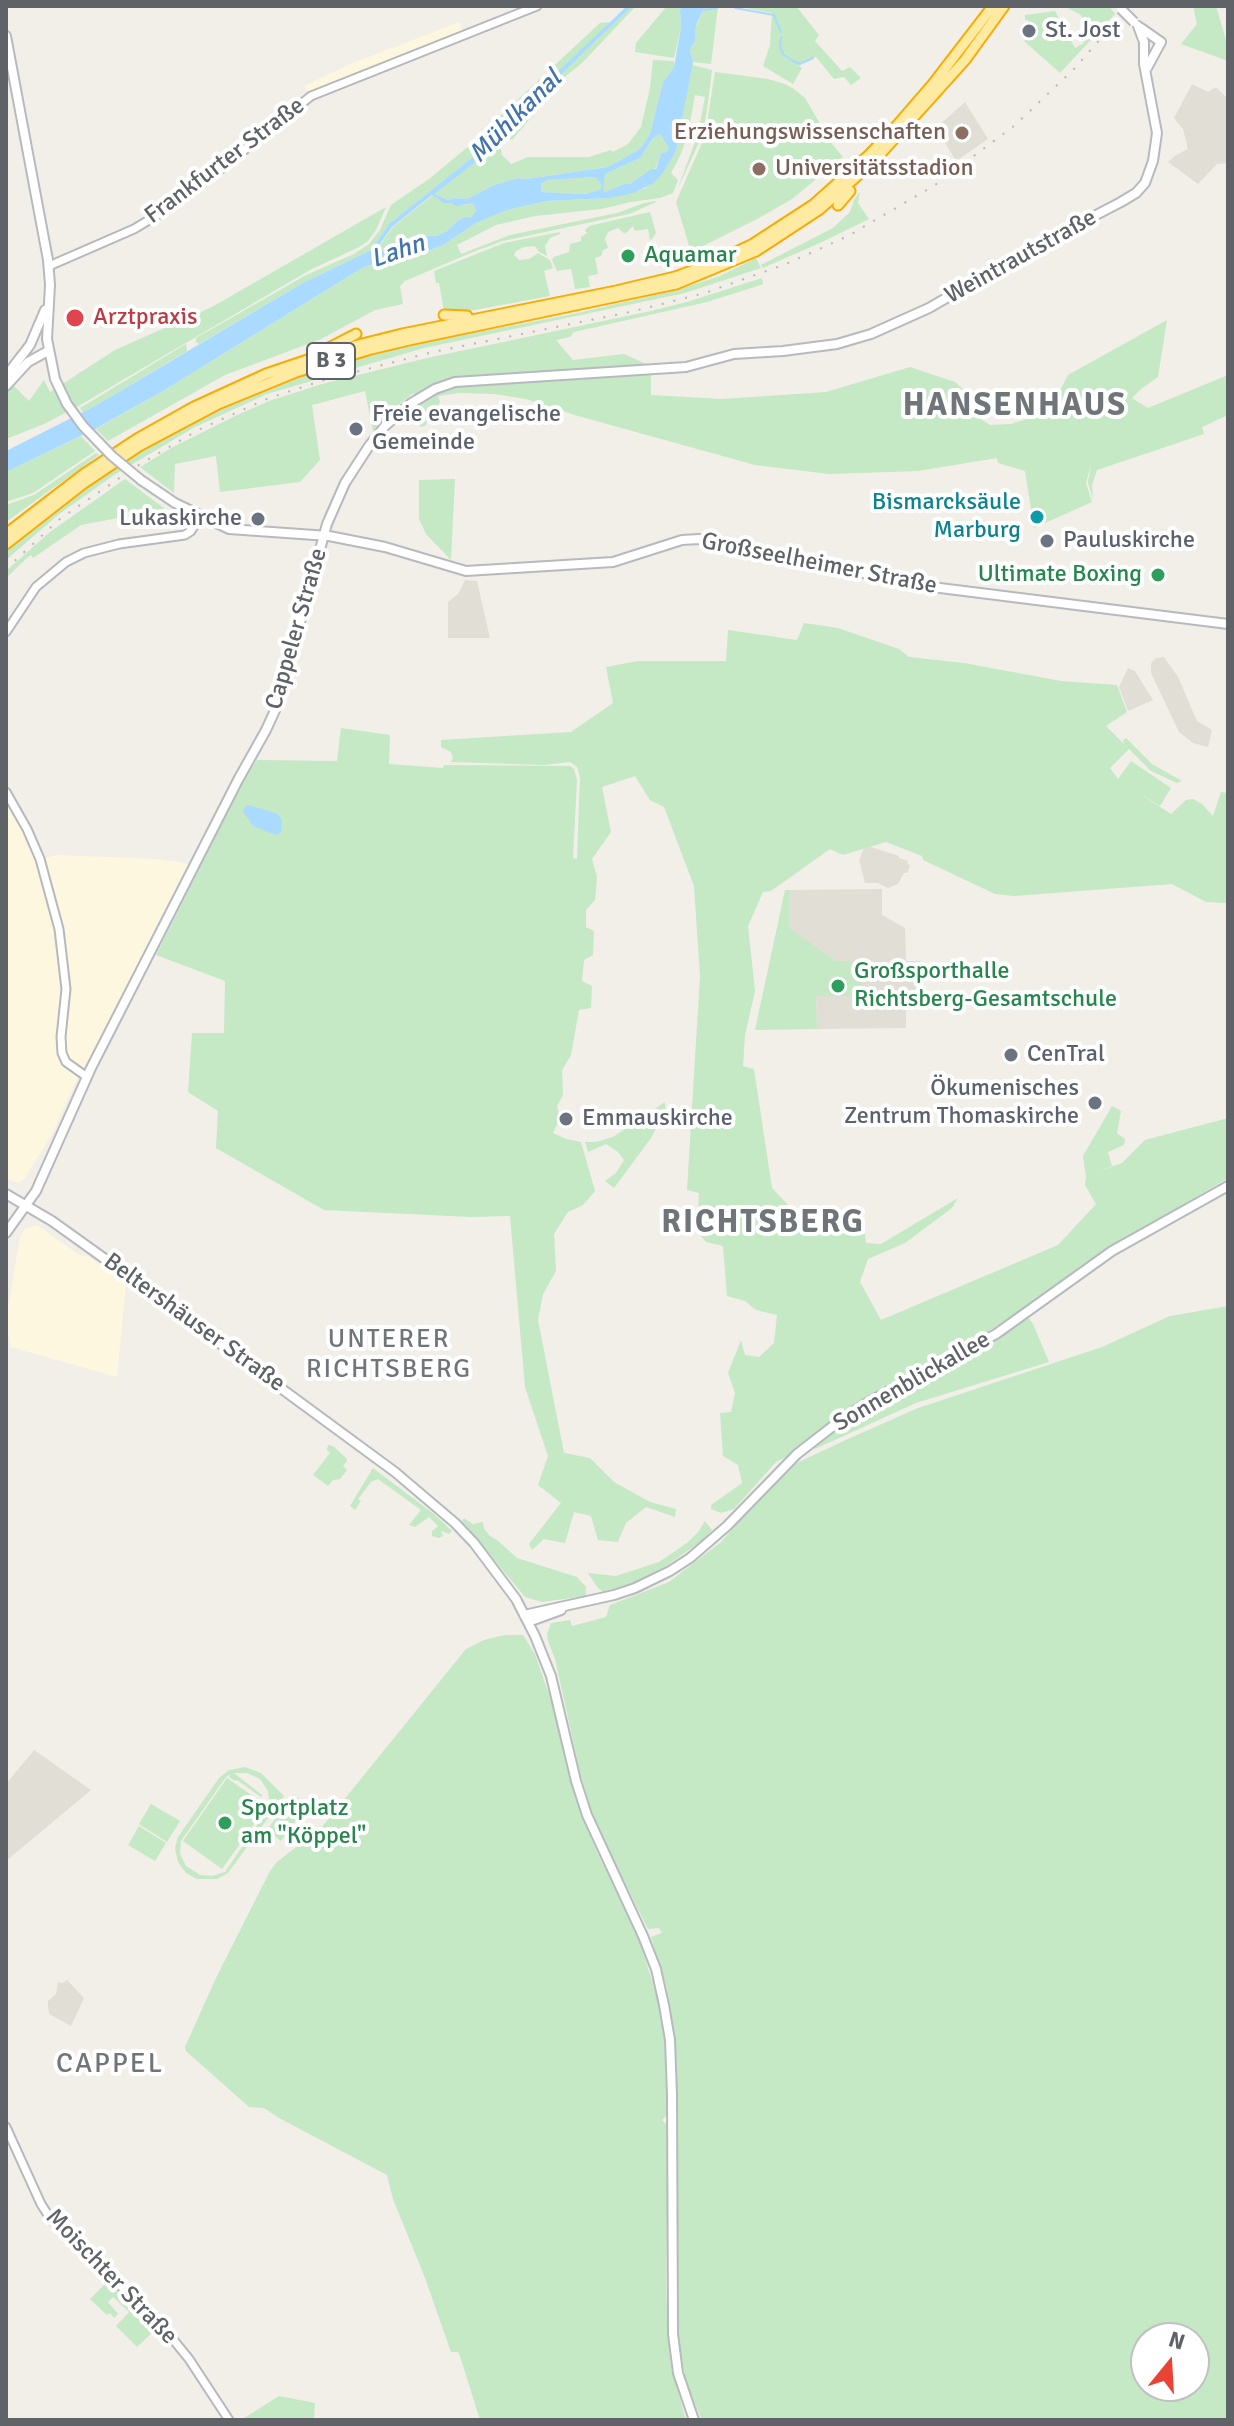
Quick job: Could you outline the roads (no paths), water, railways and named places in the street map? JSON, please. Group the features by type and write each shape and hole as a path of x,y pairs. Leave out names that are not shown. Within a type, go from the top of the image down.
{"highway":[{"name":"B 3","path":"6,534 97,465 149,433 266,374 402,334 675,277 753,244 813,205 869,155 969,40 975,23 991,6"},
{"name":"B 3","path":"6,544 84,483 139,446 218,404 296,372 409,340 641,294 676,284 766,246 847,188 886,149 965,60 1006,6"},
{"path":"838,205 875,166 886,149"},
{"path":"732,262 782,245"},
{"path":"444,315 483,317"},
{"path":"306,360 356,334"},
{"path":"6,525 21,521"}],"main road":[{"path":"1120,7 1158,40"},
{"name":"Weintrautstraße","path":"783,351 837,344 899,323 1136,193 1151,170 1157,126 1146,73 1144,42 1136,24"},
{"name":"Großseelheimer Straße","path":"6,38 49,266 48,351 54,375 67,404 112,456 160,494 200,516 234,530 323,536 415,555 466,571 613,562 682,540 699,539 932,587 1228,624"},
{"path":"1144,50 1158,40"},
{"path":"1146,73 1158,40"},
{"path":"6,376 26,352 49,302"},
{"path":"26,352 36,348 48,351"},
{"path":"6,386 28,362 48,351"},
{"name":"Cappeler Straße","path":"6,1233 44,1177 87,1077 272,718 323,536 354,468 385,426 413,402 435,389 464,381 654,371 686,367 719,357 783,351"},
{"path":"28,362 40,362 54,375"},
{"name":"Sonnenblickallee","path":"526,1618 635,1588 670,1571 727,1526 797,1454 846,1416 996,1334 1112,1251 1228,1186"},
{"name":"Beltershäuser Straße","path":"6,1194 27,1205 160,1298 395,1472 455,1523 516,1599 551,1676 582,1800 595,1835 643,1936 656,1969 664,2005 672,2082 673,2334 678,2373 694,2420"},
{"path":"516,1599 547,1612 541,1624 538,1643"}],"street":[{"name":"Frankfurter Straße","path":"49,266 134,229 174,205 311,96 537,6"},
{"path":"6,632 39,584 78,555 119,544 185,535 200,516"},
{"path":"6,792 40,859 57,918 66,989 62,1053 66,1062 87,1077"},
{"name":"Moischter Straße","path":"6,2127 50,2218 163,2327 189,2359 229,2420"}],"water":[{"path":"627,6 632,6 548,87 498,145 434,194 448,200 467,199 494,185 518,178 608,167 640,149 650,134 663,82 674,67 681,28 680,10 683,6 705,6 690,50 693,62 676,151 654,183 633,193 611,198 547,201 507,210 476,223 445,244 426,252 386,259 362,268 163,391 97,428 6,472 6,451 95,406 301,284 371,250 389,224 491,142 496,142 504,128","holes":["660,134 669,148 661,153 656,169 651,169 630,184 605,192 605,174 640,158 653,138","596,177 602,185 601,189 585,194 541,192 541,184 547,180","432,195 456,206 473,203 476,211 471,217 457,221 436,236 424,236 421,242 403,246 398,244 378,251 392,227"]},
{"path":"248,805 278,814 282,821 281,832 276,835 253,826 243,811"}],"waterway":[{"path":"703,10 717,8"},
{"path":"735,8 774,15 781,32"},
{"path":"781,37 780,48 793,61 800,64 813,58"}],"railway":[{"path":"6,569 61,518 137,466 198,430 269,398 433,352 630,312 705,293 786,264 848,236 935,185 1014,126 1074,69 1129,6"}],"place":[{"name":"St. Jost","path":"1029,31"},
{"name":"Erziehungswissenschaften","path":"962,133"},
{"name":"Universitätsstadion","path":"759,169"},
{"name":"Aquamar","path":"628,256"},
{"name":"Arztpraxis","path":"75,318"},
{"name":"Freie evangelische Gemeinde","path":"356,429"},
{"name":"Bismarcksäule Marburg","path":"1037,517"},
{"name":"Lukaskirche","path":"258,519"},
{"name":"Pauluskirche","path":"1047,541"},
{"name":"Ultimate Boxing","path":"1158,575"},
{"name":"Großsporthalle Richtsberg-Gesamtschule","path":"838,986"},
{"name":"CenTral","path":"1011,1055"},
{"name":"Ökumenisches Zentrum Thomaskirche","path":"1095,1103"},
{"name":"Emmauskirche","path":"566,1119"},
{"name":"Sportplatz am \"Köppel\"","path":"225,1823"}],"district":[{"name":"HANSENHAUS","path":"1015,407"},
{"name":"RICHTSBERG","path":"763,1224"},
{"name":"UNTERER RICHTSBERG","path":"389,1355"},
{"name":"CAPPEL","path":"110,2065"}],"water label":[{"name":"Mühlkanal","path":"516,117"},
{"name":"Lahn","path":"398,252"}]}
